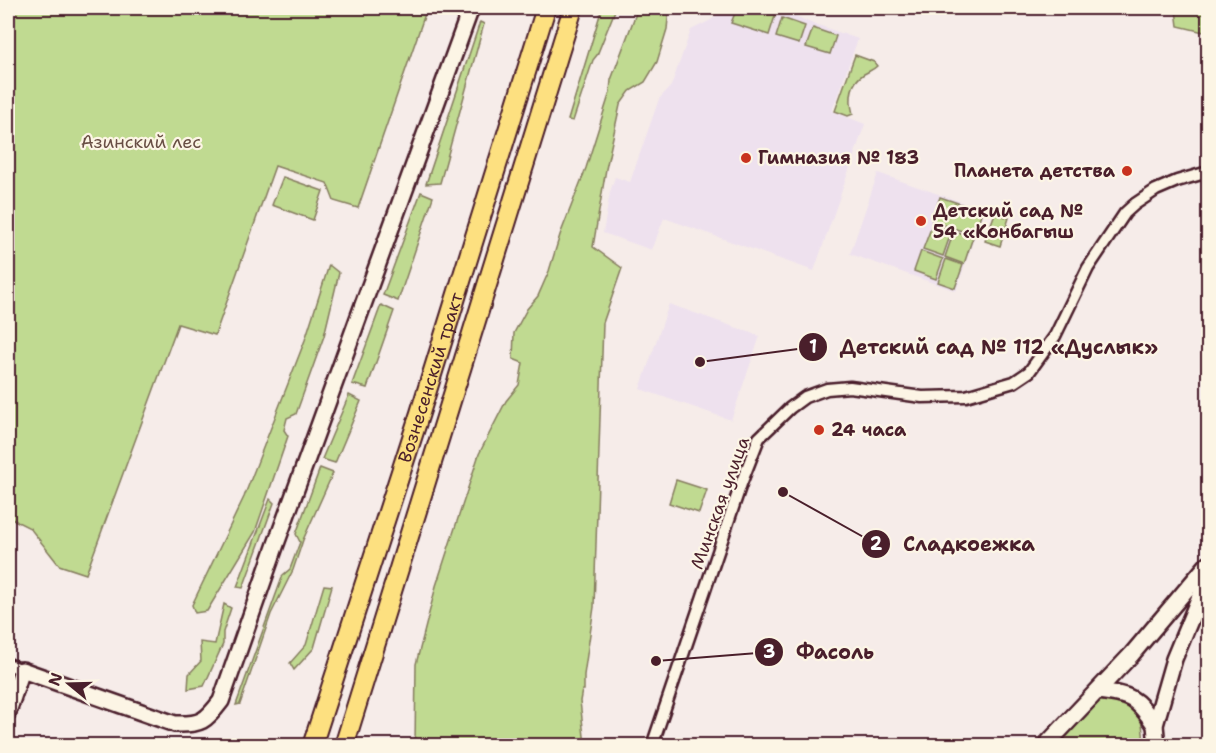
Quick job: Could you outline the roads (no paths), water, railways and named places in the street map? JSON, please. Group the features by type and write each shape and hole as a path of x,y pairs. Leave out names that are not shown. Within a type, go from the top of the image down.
{"main road":[{"name":"Вознесенский тракт","path":"312,746 416,424 546,8"},
{"name":"Вознесенский тракт","path":"344,746 573,8"}],"street":[{"path":"8,664 175,724 192,725 209,717 221,701 471,8"},
{"name":"Минская улица","path":"652,746 741,484 759,438 790,408 805,398 827,389 850,387 922,398 966,396 1014,382 1029,372 1055,336 1088,268 1125,213 1134,204 1156,190 1209,172"},
{"path":"1045,746 1098,691 1209,564"},
{"path":"1157,746 1155,725 1174,659 1209,577"},
{"path":"8,712 22,670"},
{"path":"1098,691 1124,694 1141,704 1155,725"}],"place":[{"name":"Гимназия № 183","path":"746,158"},
{"name":"Планета детства","path":"1127,171"},
{"name":"Детский сад № 54 «Конбагыш","path":"921,221"},
{"name":"Детский сад № 112 «Дуслык»","path":"700,362"},
{"name":"24 часа","path":"819,430"},
{"name":"Сладкоежка","path":"783,492"},
{"name":"Фасоль","path":"656,661"}],"park label":[{"name":"Азинский лес","path":"141,142"}]}
